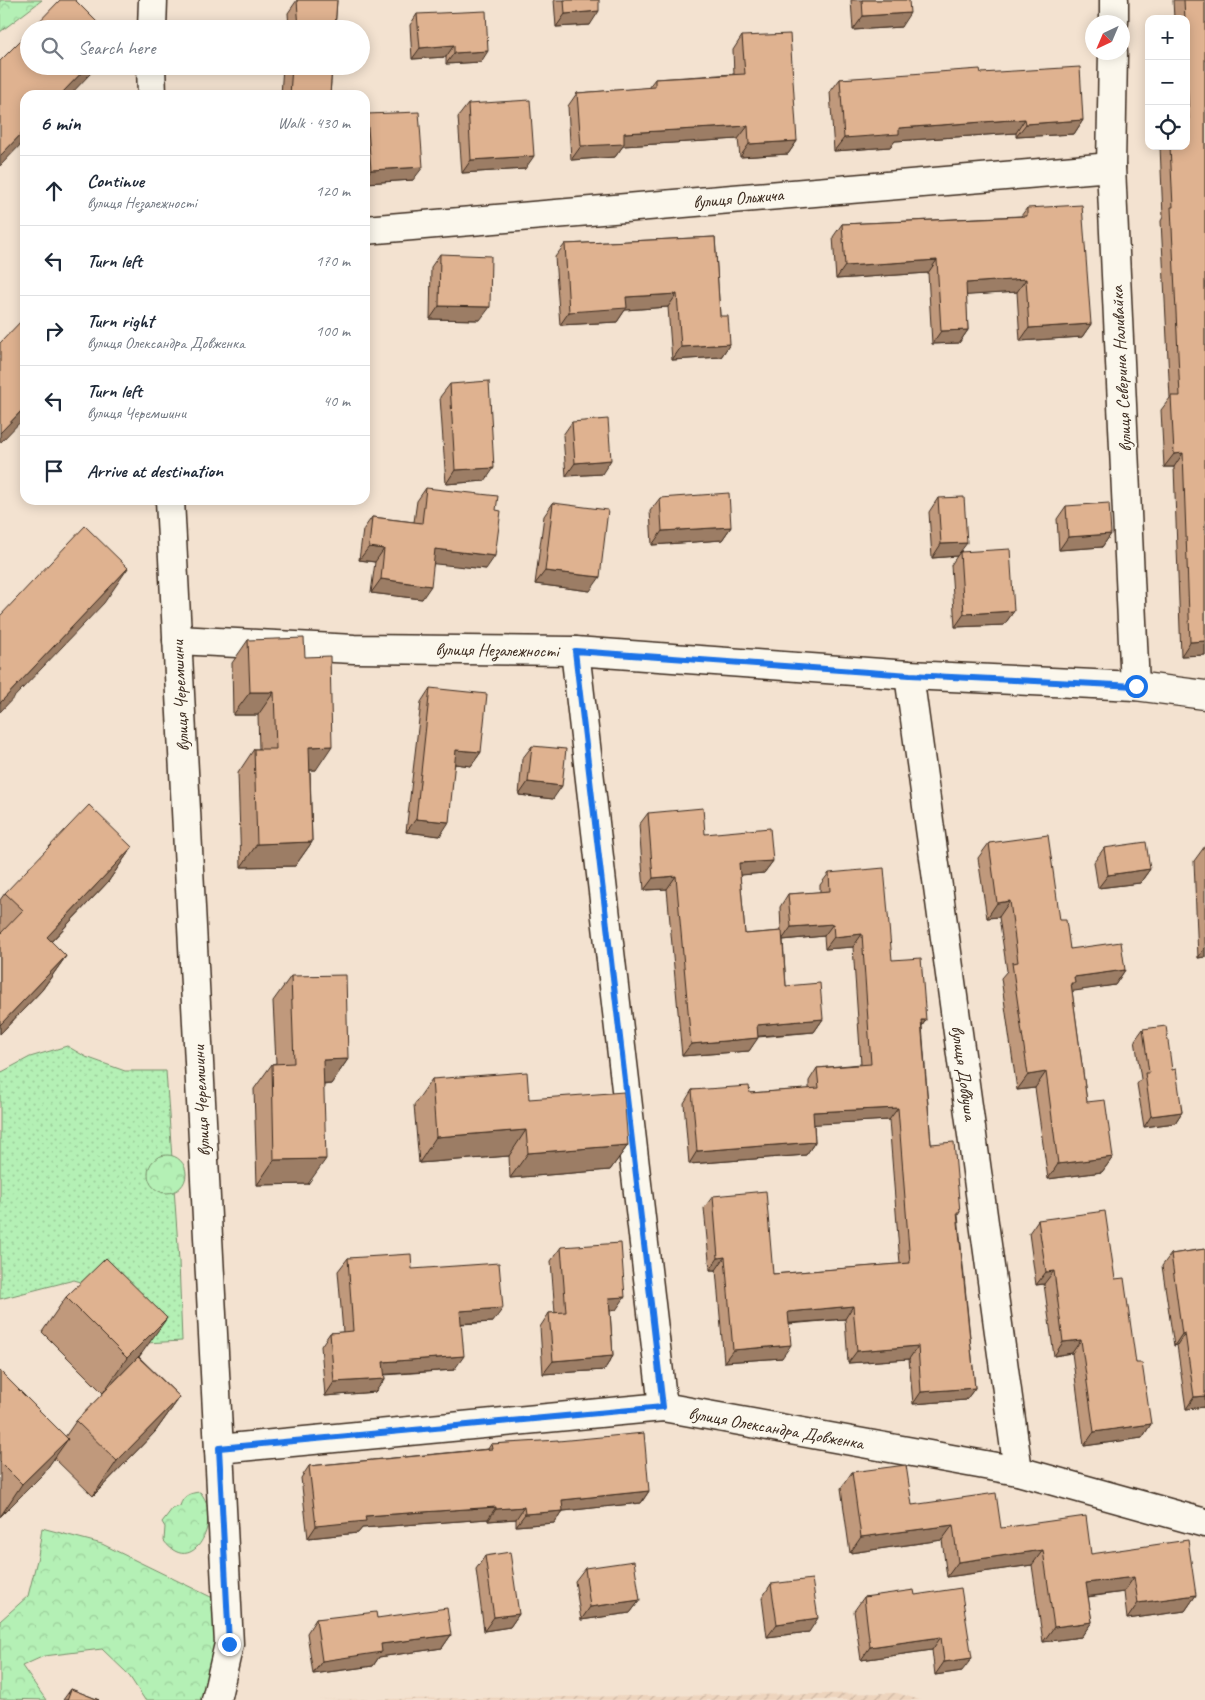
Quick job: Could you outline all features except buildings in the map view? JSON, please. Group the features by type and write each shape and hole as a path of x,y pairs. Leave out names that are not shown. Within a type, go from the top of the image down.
{"street":[{"path":"152,20 153,0"},
{"path":"1114,0 1114,15"},
{"name":"вулиця Северина Наливайка","path":"1113,60 1111,167 1136,686"},
{"path":"151,75 152,90"},
{"name":"вулиця Ольжича","path":"370,230 1111,167"},
{"name":"вулиця Черемшини","path":"170,505 229,1644 216,1700"},
{"name":"вулиця Незалежності","path":"177,640 354,649 575,651 910,675 1136,686 1205,695"},
{"path":"575,651 663,1407"},
{"name":"вулиця Довбуша","path":"910,675 1018,1471"},
{"name":"вулиця Олександра Довженка","path":"219,1448 663,1407 1018,1471 1205,1523"}],"shaded area":[{"path":"897,1693 920,1700 317,1700"}],"green space":[{"path":"0,0 42,0 0,32"},
{"path":"67,1046 86,1057 125,1071 166,1071 179,1261 182,1341 146,1343 98,1287 74,1280 0,1299 0,1073 30,1057"},
{"path":"167,1155 174,1156 180,1161 185,1167 185,1181 180,1187 174,1192 167,1193 160,1192 154,1187 149,1181 148,1174 149,1167 154,1161 160,1156"},
{"path":"200,1492 206,1503 207,1529 195,1549 186,1553 175,1551 164,1541 165,1527 162,1522 172,1509 180,1506 187,1496"},
{"path":"42,1528 102,1544 215,1599 227,1700 145,1700 128,1674 102,1649 44,1656 22,1666 46,1700 0,1699 0,1621 28,1596 38,1556"}],"route":[{"path":"229,1644 219,1448 663,1407 575,651 910,675 1136,686"}]}
